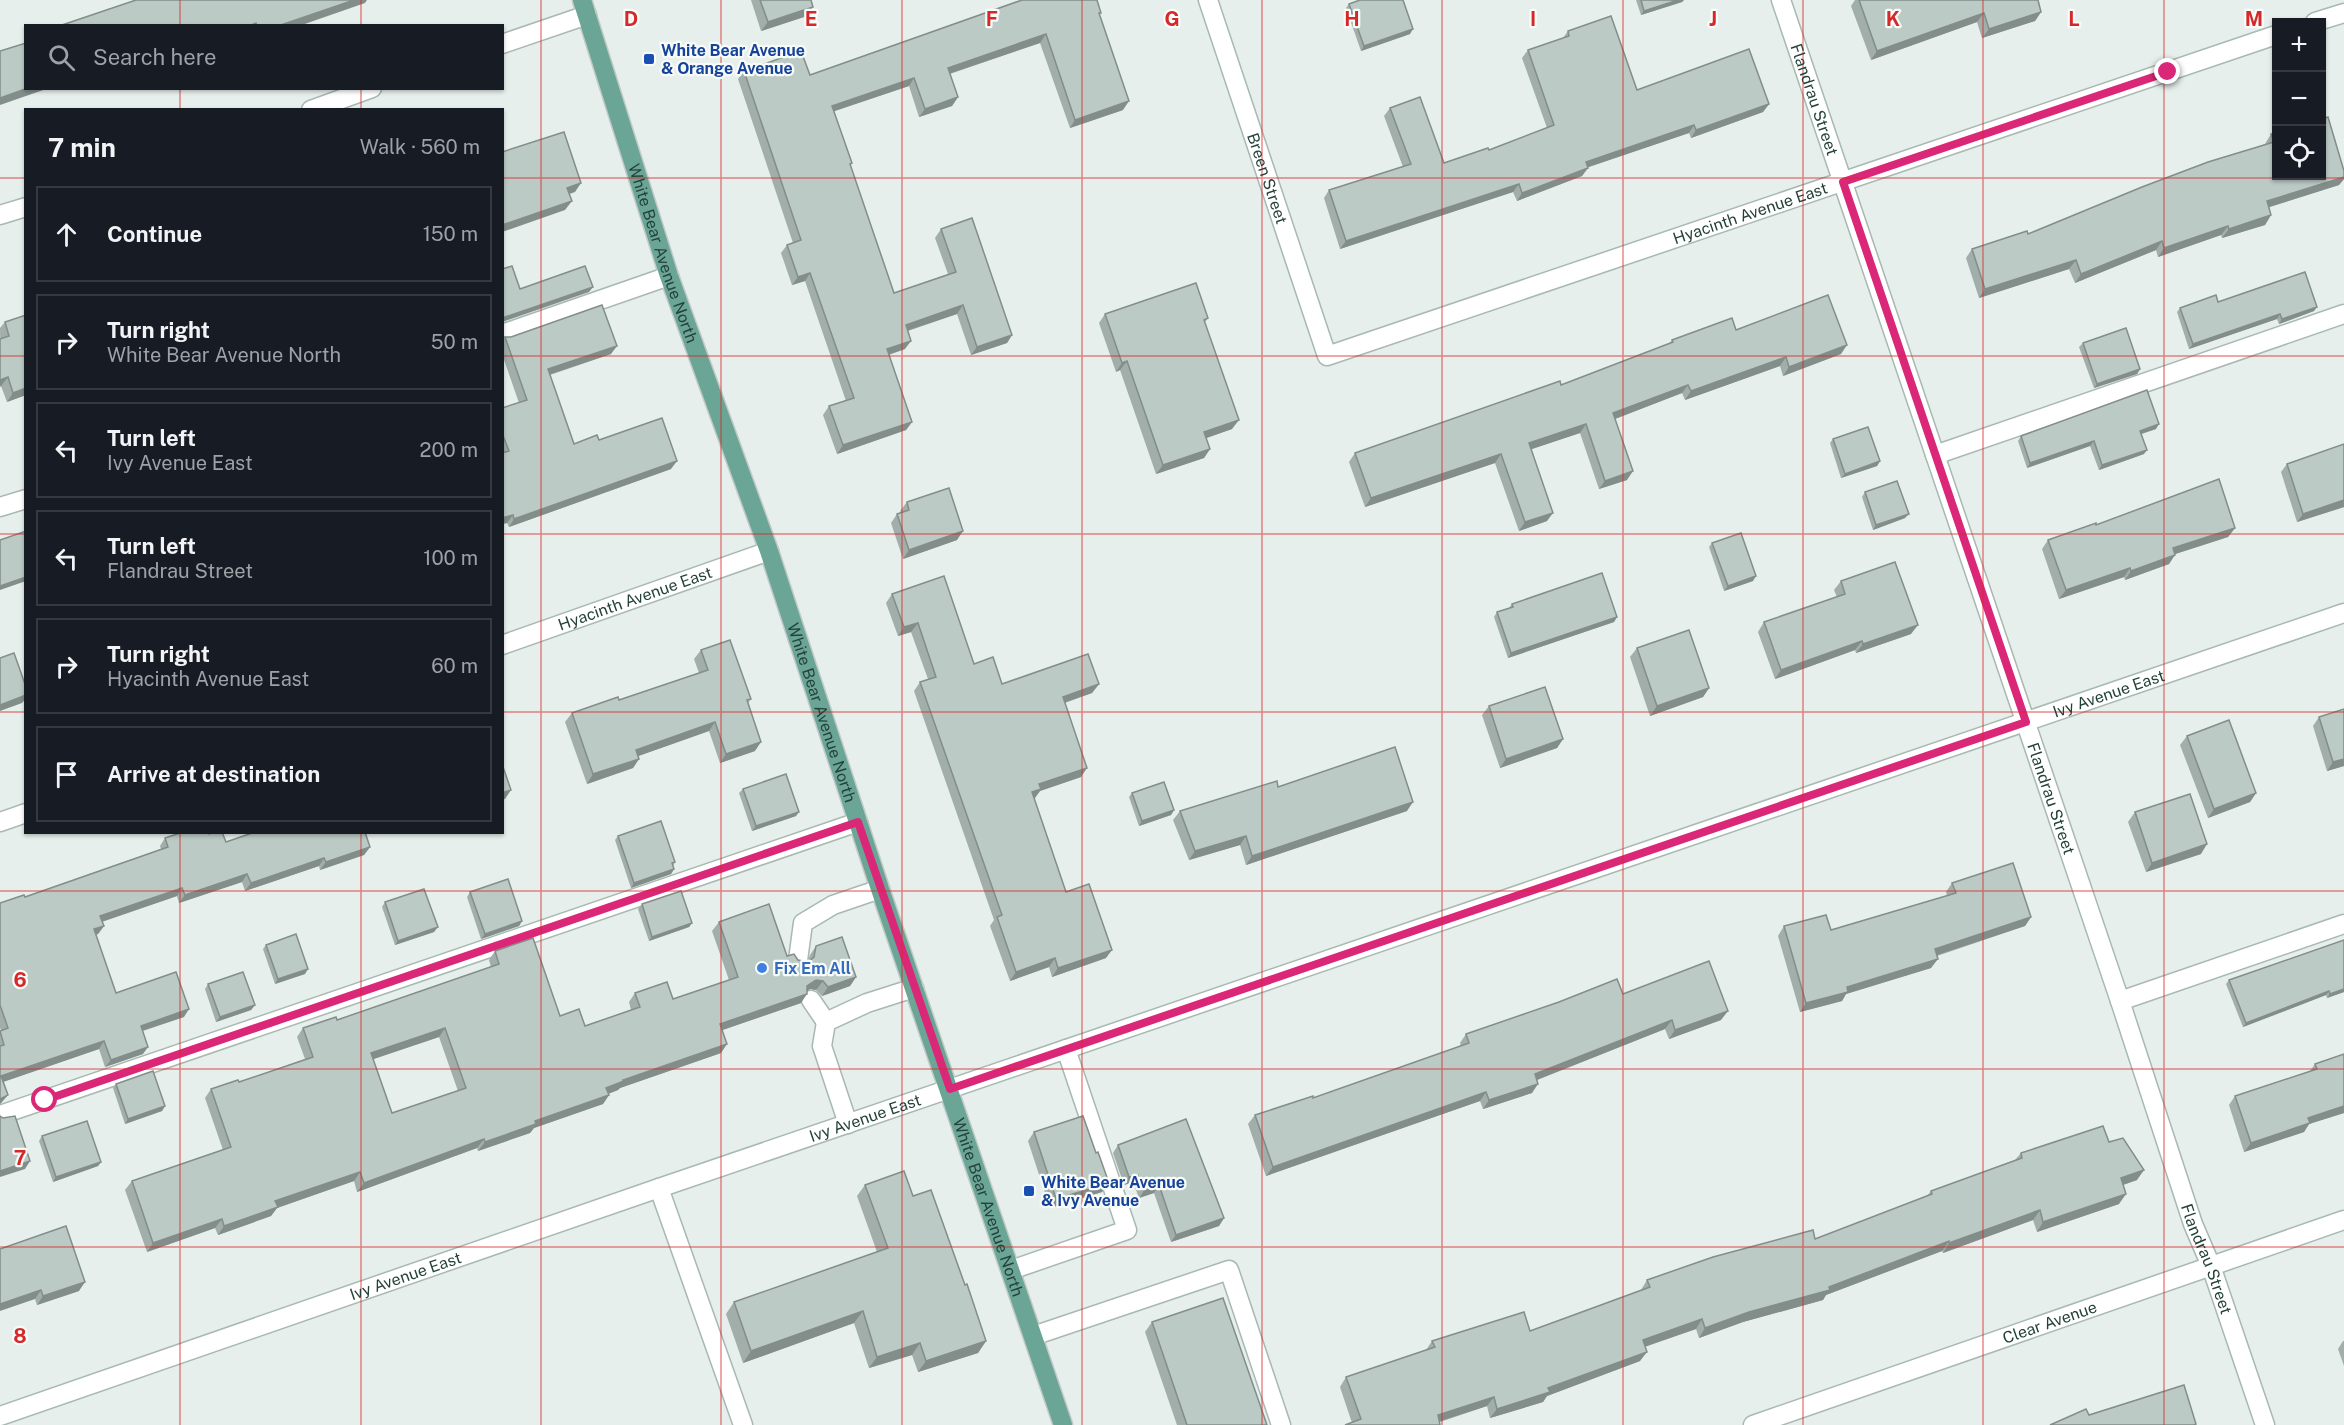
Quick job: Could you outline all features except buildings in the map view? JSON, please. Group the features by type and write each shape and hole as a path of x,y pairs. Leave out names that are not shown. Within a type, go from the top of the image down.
{"main road":[{"name":"White Bear Avenue North","path":"584,8 669,276 769,551 880,890 950,1089 1063,1425"}],"street":[{"name":"Breen Street","path":"1208,0 1327,356"},
{"name":"Flandrau Street","path":"1781,0 2120,1000 2193,1224 2211,1266 2265,1425"},
{"path":"504,43 584,8"},
{"path":"2326,19 2344,13"},
{"name":"Hyacinth Avenue East","path":"1327,356 2272,37"},
{"path":"316,108 366,90"},
{"path":"0,215 24,208"},
{"path":"504,333 669,276"},
{"path":"1935,455 2344,314"},
{"path":"0,507 24,500"},
{"name":"Hyacinth Avenue East","path":"504,644 769,551"},
{"name":"Ivy Avenue East","path":"0,1416 658,1188 2344,613"},
{"path":"0,822 24,814"},
{"path":"0,1115 858,822"},
{"path":"798,960 803,923 833,905 880,890"},
{"path":"2120,1000 2344,924"},
{"path":"826,1022 867,1003 914,988"},
{"path":"811,1000 826,1022 822,1046 848,1124"},
{"path":"1011,1270 1127,1230 1066,1049"},
{"path":"658,1188 742,1425"},
{"name":"Clear Avenue","path":"1753,1425 2344,1220"},
{"path":"1033,1336 1229,1270 1281,1425"}],"place":[{"name":"White Bear Avenue & Orange Avenue","path":"649,59"},
{"name":"Fix Em All","path":"762,968"},
{"name":"White Bear Avenue & Ivy Avenue","path":"1029,1191"}],"route":[{"path":"45,1100 858,822 950,1089 2026,722 1843,182 2168,72"}]}
